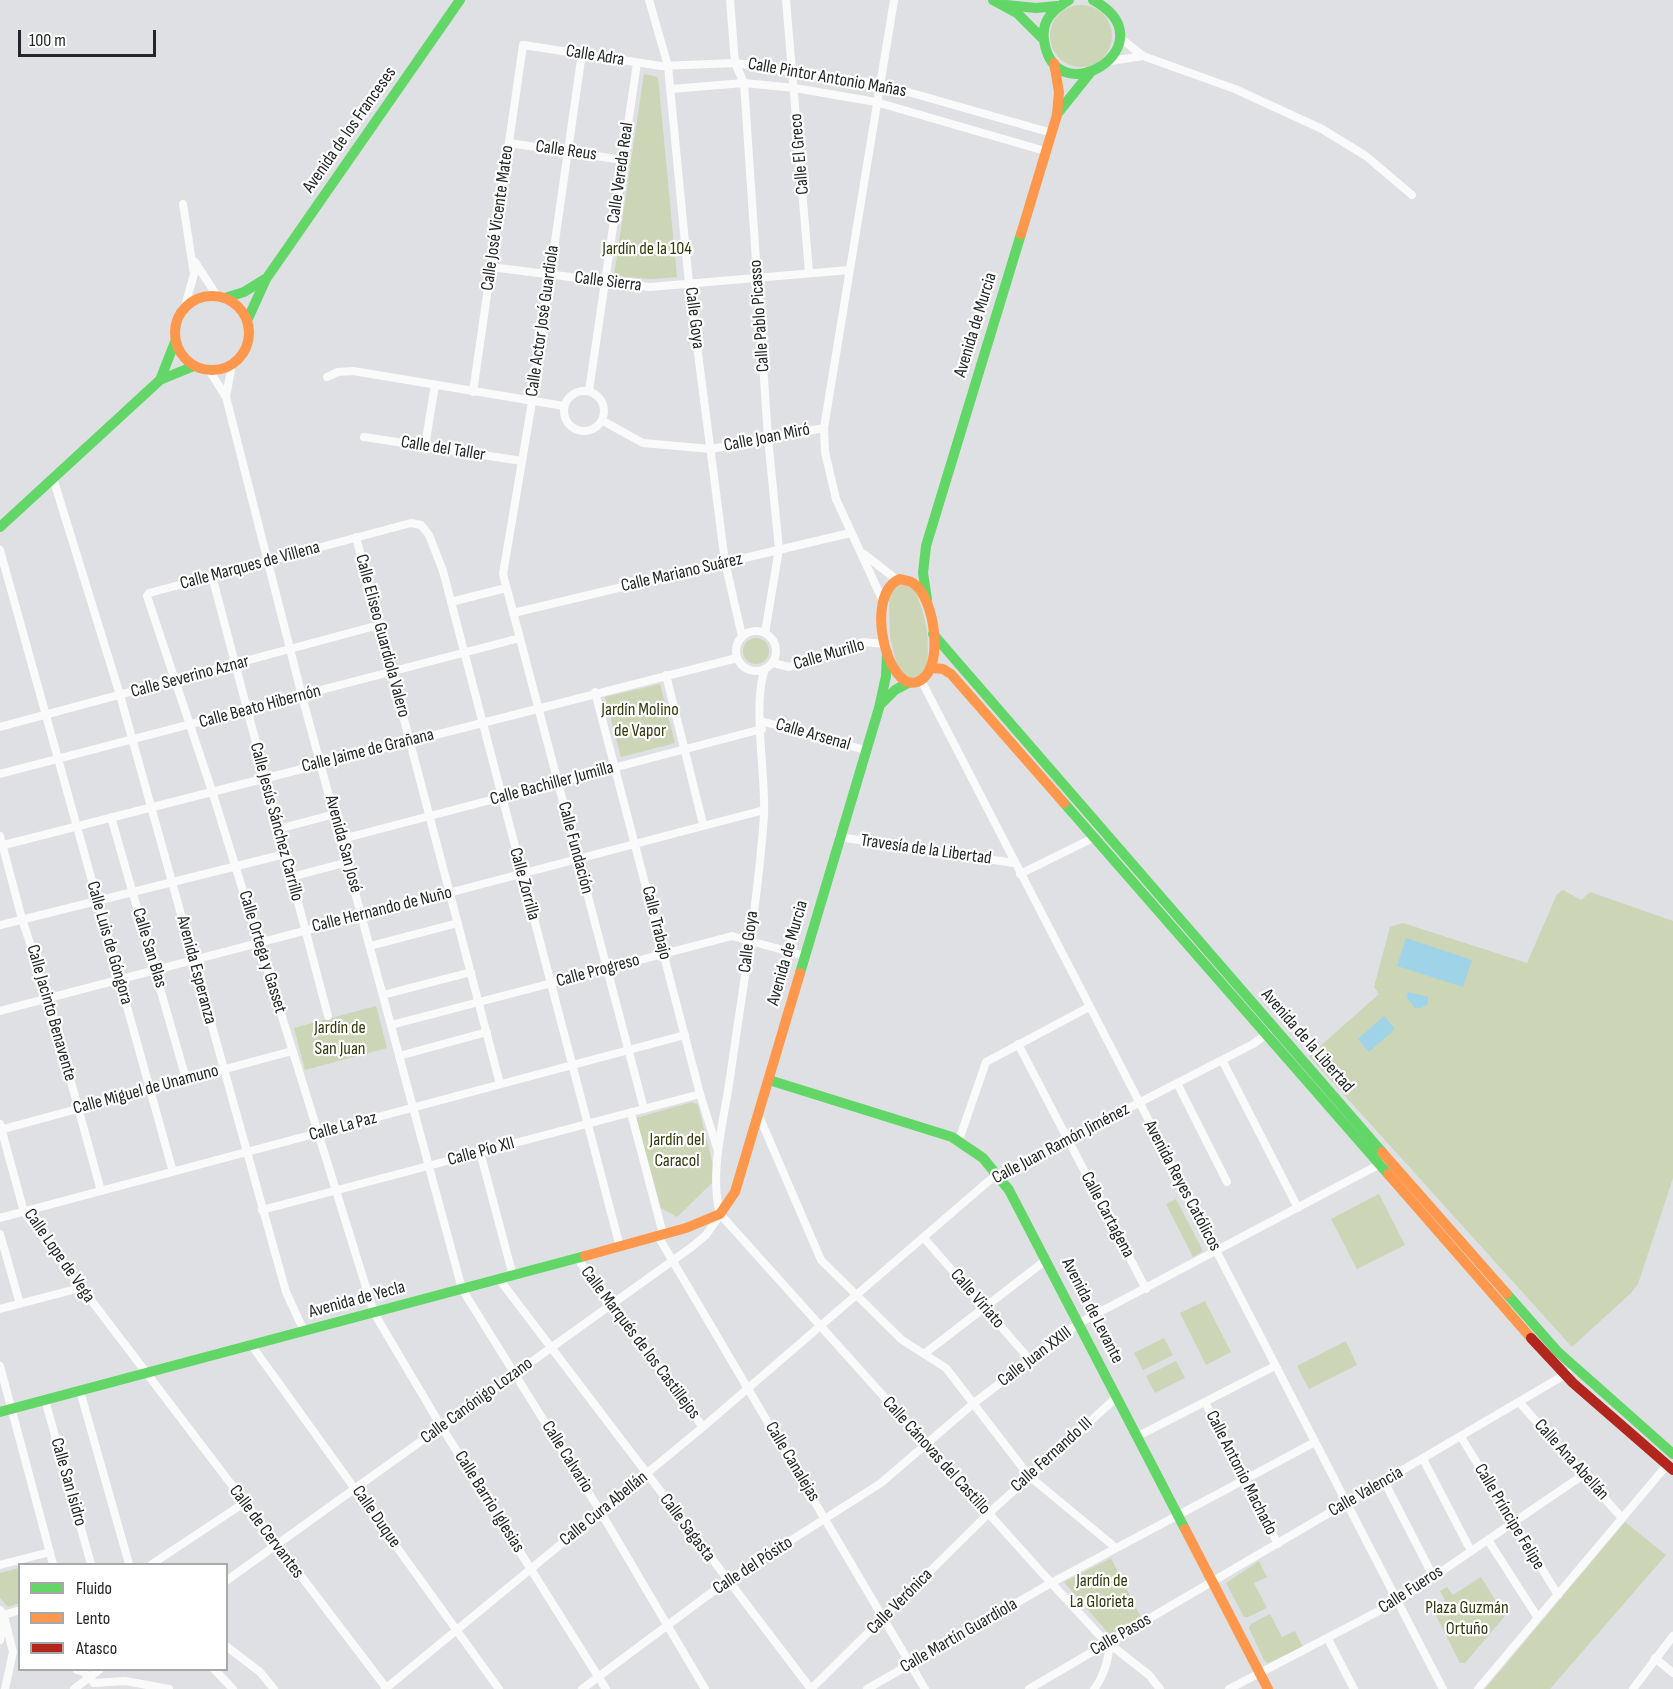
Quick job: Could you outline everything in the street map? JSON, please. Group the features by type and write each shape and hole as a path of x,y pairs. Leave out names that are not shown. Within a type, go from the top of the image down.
{"main road":[{"name":"Avenida de los Franceses","path":"247,321 266,279 460,0"},
{"path":"993,0 1005,5 1025,20 1043,39"},
{"path":"1005,5 1036,8 1057,6 1068,0"},
{"path":"1093,0 1105,6 1113,16"},
{"path":"1054,63 1077,74 1090,73 1110,61 1119,37 1107,0"},
{"path":"1043,39 1044,27 1057,6"},
{"name":"Avenida de Murcia","path":"926,546 1057,115 1059,92 1054,63 1043,39"},
{"name":"Avenida de Murcia","path":"1057,115 1090,73"},
{"path":"160,380 175,342 174,329 178,316 186,306 200,297 221,297 244,292 266,279"},
{"path":"175,342 186,360 194,366 209,370 232,364 247,345 247,321 242,311 221,297"},
{"path":"0,527 160,380 194,366"},
{"path":"908,683 896,675 886,649 882,602 888,586 916,565 926,546"},
{"path":"880,703 908,683 922,682 933,668 933,634 923,573 926,546"},
{"path":"898,580 914,581 927,599"},
{"name":"Avenida de la Libertad","path":"933,634 1274,1028 1384,1161"},
{"name":"Avenida de Murcia","path":"720,1214 735,1192 838,837 880,703 886,649"},
{"path":"933,668 943,669 951,674 1264,1035 1384,1161 1569,1372 1670,1468"},
{"name":"Avenida de Levante","path":"769,1080 959,1140 978,1153 999,1174 1080,1323 1268,1689"},
{"name":"Avenida de Yecla","path":"0,1412 499,1280 660,1235 706,1221 720,1214"},
{"path":"1569,1372 1673,1454"}],"street":[{"name":"Calle Goya","path":"649,0 668,66 689,284 726,562 742,636"},
{"name":"Calle Pablo Picasso","path":"730,0 735,63 744,83 768,438 779,549 765,633"},
{"name":"Calle El Greco","path":"786,0 809,272"},
{"path":"882,602 879,588 850,533 830,476 825,452 824,428 894,0"},
{"path":"1119,37 1143,56 1235,89 1306,121 1366,156 1412,195"},
{"name":"Calle Adra","path":"523,45 668,66"},
{"name":"Calle José Vicente Mateo","path":"473,392 523,45"},
{"name":"Calle Actor José Guardiola","path":"506,588 503,574 531,402 582,53"},
{"path":"1110,61 1143,56"},
{"name":"Calle Vereda Real","path":"589,391 637,63"},
{"name":"Calle Pintor Antonio Mañas","path":"668,66 735,63 880,84 1052,133"},
{"name":"Calle Pintor Antonio Mañas","path":"671,89 744,83 795,88 876,102 1046,151"},
{"name":"Calle Reus","path":"509,143 623,160"},
{"path":"183,204 194,274 186,306"},
{"path":"193,258 221,297"},
{"name":"Calle Sierra","path":"491,267 650,287 849,270"},
{"name":"Avenida San José","path":"226,397 232,364"},
{"name":"Avenida San José","path":"209,370 226,397 411,1109 462,1290"},
{"path":"327,377 338,372 353,371 564,406"},
{"path":"425,446 435,385"},
{"path":"589,391 601,399 604,406 603,421 592,430 577,430 566,421 564,406 573,393 589,391"},
{"name":"Calle Joan Miró","path":"603,421 643,443 711,449 824,428"},
{"name":"Calle del Taller","path":"364,436 522,461"},
{"name":"Avenida Esperanza","path":"53,478 120,695 195,959 245,1154 286,1292 304,1331"},
{"name":"Calle Marques de Villena","path":"149,593 411,523 421,525"},
{"name":"Calle Zorrilla","path":"421,525 434,544 452,602 480,722 620,1246"},
{"name":"Calle Mariano Suárez","path":"513,613 850,533"},
{"name":"Calle Eliseo Guardiola Valero","path":"356,537 500,1084"},
{"path":"858,549 898,580"},
{"name":"Calle Luis de Góngora","path":"0,550 173,1172"},
{"name":"Calle Jesús Sánchez Carrillo","path":"212,576 328,1016"},
{"path":"452,602 506,588"},
{"name":"Calle Fundación","path":"506,588 644,1109"},
{"name":"Calle Ortega y Gasset","path":"149,593 147,596 212,790 292,1052 338,1190 374,1313"},
{"name":"Calle Severino Aznar","path":"0,727 379,625"},
{"path":"756,631 765,633 775,644 773,663 765,669 749,670 737,658 737,645 742,636 756,631"},
{"name":"Calle Beato Hibernón","path":"0,774 520,638"},
{"name":"Calle Murillo","path":"773,663 789,667 862,642 886,649"},
{"name":"Calle Jaime de Grañana","path":"1,842 111,817 595,692 737,658"},
{"name":"Calle Goya","path":"720,1214 716,1192 719,1152 749,941 764,810 761,678 765,669"},
{"path":"666,675 703,824"},
{"name":"Avenida Reyes Católicos","path":"922,682 1443,1689"},
{"name":"Calle Trabajo","path":"595,692 700,1094 719,1152"},
{"name":"Calle Bachiller Jumilla","path":"342,839 685,748 761,725"},
{"name":"Calle Arsenal","path":"761,725 865,750"},
{"name":"Calle Hernando de Nuño","path":"0,1011 703,824 764,810"},
{"path":"278,829 335,814"},
{"name":"Calle San Blas","path":"111,817 186,1079"},
{"name":"Travesía de la Libertad","path":"838,837 1014,862"},
{"path":"1020,874 1093,838"},
{"name":"Calle Jacinto Benavente","path":"1,842 22,919 48,998 101,1191"},
{"path":"0,925 285,854"},
{"path":"291,877 348,862"},
{"path":"370,946 458,923"},
{"name":"Calle Progreso","path":"391,1025 732,936 805,956"},
{"path":"383,995 471,972"},
{"path":"959,1140 986,1062 1089,1007"},
{"name":"Calle Juan Ramón Jiménez","path":"821,1326 999,1174 1253,1044 1274,1028"},
{"path":"399,1056 487,1032"},
{"name":"Calle La Paz","path":"0,1218 685,1035"},
{"name":"Calle Cartagena","path":"1018,1044 1146,1289"},
{"name":"Calle Miguel de Unamuno","path":"0,1128 292,1052"},
{"path":"1222,1060 1298,1208 1384,1161"},
{"path":"1177,1083 1227,1182"},
{"name":"Calle Pío XII","path":"262,1210 700,1094"},
{"name":"Calle Canalejas","path":"631,1113 660,1235 672,1262 925,1689"},
{"path":"758,1115 821,1260 902,1340 946,1368 1029,1476 1116,1548"},
{"name":"Calle Lope de Vega","path":"0,1128 24,1212 145,1374"},
{"path":"480,1152 513,1276"},
{"name":"Calle Juan XXIII","path":"925,1444 974,1403 1080,1323 1298,1208"},
{"name":"Calle Canónigo Lozano","path":"228,1580 672,1262 706,1235 720,1214"},
{"name":"Calle Cánovas del Castillo","path":"720,1214 1051,1583 1109,1643 1149,1675 1160,1689"},
{"path":"0,1234 20,1304"},
{"name":"Calle Viriato","path":"924,1238 1030,1360"},
{"name":"Calle Marqués de los Castillejos","path":"577,1258 703,1427"},
{"path":"924,1354 1046,1260"},
{"name":"Calle Sagasta","path":"499,1280 811,1689"},
{"path":"0,1309 80,1288"},
{"name":"Calle Calvario","path":"462,1290 600,1511 705,1689"},
{"name":"Calle Barrio Iglesias","path":"374,1313 441,1426 606,1689"},
{"name":"Calle Cura Abellán","path":"386,1689 703,1427 821,1326"},
{"name":"Calle Duque","path":"252,1346 499,1689"},
{"path":"0,1366 53,1563"},
{"path":"1138,1436 1275,1366"},
{"name":"Calle Valencia","path":"1213,1582 1569,1372"},
{"name":"Calle de Cervantes","path":"145,1374 386,1689"},
{"path":"80,1391 129,1563"},
{"name":"Calle Fernando III","path":"988,1514 1117,1397"},
{"name":"Calle San Isidro","path":"45,1400 91,1563"},
{"name":"Calle Antonio Machado","path":"1205,1402 1278,1544"},
{"name":"Calle Ana Abellán","path":"1519,1402 1622,1518"},
{"name":"Calle Príncipe Felipe","path":"1461,1437 1512,1524 1558,1595"},
{"name":"Calle Martín Guardiola","path":"867,1689 1051,1583 1315,1442"},
{"name":"Calle del Pósito","path":"582,1689 728,1581 881,1483 925,1444"},
{"path":"1423,1459 1471,1551"},
{"path":"1478,1689 1622,1518 1670,1468"},
{"name":"Calle Fueros","path":"1229,1689 1398,1601 1583,1475"},
{"path":"1384,1481 1433,1576"},
{"path":"154,1563 244,1503"},
{"name":"Calle Verónica","path":"811,1689 988,1514"},
{"path":"1488,1540 1538,1618"},
{"path":"0,1565 50,1552"},
{"name":"Calle Pasos","path":"1029,1689 1213,1582"},
{"path":"3,1614 18,1610"},
{"path":"0,1640 3,1614"},
{"path":"3,1614 16,1653 5,1689"},
{"path":"1633,1689 1654,1658 1673,1636"},
{"path":"1328,1639 1354,1689"},
{"path":"1094,1689 1100,1683 1109,1643"},
{"path":"228,1648 260,1672 274,1689"},
{"path":"1654,1658 1673,1673"},
{"path":"79,1671 94,1683 125,1681 167,1689"},
{"path":"74,1689 97,1671"},
{"path":"216,1671 233,1689"}],"green space":[{"path":"1075,5 1087,5 1103,14 1110,24 1112,36 1110,48 1103,58 1087,67 1075,67 1064,62 1055,53 1050,42 1050,30 1055,19 1064,10"},
{"name":"Jardín de la 104","path":"644,74 658,77 677,277 653,279 614,276"},
{"path":"902,584 914,589 922,608 928,639 926,670 917,677 910,678 898,669 890,637 889,598 892,590"},
{"path":"756,638 765,642 769,651 765,660 756,664 747,660 743,651 747,642"},
{"name":"Jardín Molino de Vapor","path":"660,684 675,743 621,757 605,697"},
{"path":"1563,890 1581,900 1590,892 1673,921 1673,1178 1638,1284 1572,1347 1309,1056 1379,994 1374,987 1390,927 1403,923 1527,963 1557,894"},
{"name":"Jardín de San Juan","path":"376,1006 387,1048 305,1070 294,1028"},
{"name":"Jardín del Caracol","path":"692,1102 698,1105 714,1169 712,1183 677,1217 661,1208 636,1118"},
{"path":"1379,1194 1405,1245 1357,1269 1331,1219"},
{"path":"1176,1199 1203,1251 1193,1257 1166,1204"},
{"path":"1205,1301 1231,1352 1206,1365 1180,1313"},
{"path":"1164,1338 1173,1355 1143,1370 1134,1353"},
{"path":"1346,1341 1357,1365 1309,1389 1297,1366"},
{"path":"1176,1361 1185,1378 1155,1393 1146,1376"},
{"path":"1625,1522 1666,1555 1550,1689 1485,1689"},
{"name":"Jardín de La Glorieta","path":"1111,1558 1141,1617 1110,1635 1064,1582"},
{"path":"1259,1561 1267,1577 1254,1583 1267,1608 1244,1617 1226,1583"},
{"path":"18,1568 18,1603 8,1607 0,1598 0,1573"},
{"name":"Plaza Guzmán Ortuño","path":"1481,1577 1505,1616 1465,1663 1460,1663 1434,1612 1435,1607 1445,1600 1440,1591 1447,1587 1453,1595"},
{"path":"1270,1614 1282,1637 1295,1631 1303,1647 1268,1663 1264,1660 1249,1628 1251,1624"}],"water":[{"path":"1406,938 1472,960 1463,987 1397,966"},
{"path":"1408,992 1428,997 1428,1004 1415,1008 1407,998"},
{"path":"1384,1016 1395,1029 1369,1052 1358,1039"}],"traffic: fast":[{"path":"247,321 266,279 460,0"},
{"path":"993,0 1017,13 1043,39"},
{"path":"1069,0 1050,16 1044,33 1044,40 1053,62 1067,73 1085,73 1102,65 1115,52 1120,35 1114,17 1093,0"},
{"path":"1006,5 1036,8 1057,6"},
{"path":"1057,114 1090,73"},
{"path":"927,599 923,573 926,546 1021,234"},
{"path":"225,298 244,292 265,279"},
{"path":"160,380 175,342"},
{"path":"0,527 160,380 194,366"},
{"path":"933,634 1382,1152"},
{"path":"800,973 879,708 886,676 887,653"},
{"path":"881,704 895,690 908,683"},
{"path":"1064,803 1388,1174"},
{"path":"769,1080 952,1137 983,1158 1009,1190 1185,1529"},
{"path":"0,1412 585,1256"},
{"path":"1507,1294 1558,1352 1673,1454"}],"traffic: slow":[{"path":"1021,234 1057,115 1059,92 1054,63"},
{"path":"205,296 219,296 233,302 243,312 249,326 249,333 247,347 233,364 219,370 205,370 191,364 181,354 175,340 175,326 181,312 191,302 205,296"},
{"path":"900,579 913,583 921,591 932,618 934,634 932,664 926,675 917,682 906,681 896,672 883,640 881,621 883,603 889,588 900,579"},
{"path":"933,668 943,669 951,674 1064,803"},
{"path":"585,1256 686,1228 720,1214 735,1192 800,973"},
{"path":"1382,1152 1507,1294"},
{"path":"1388,1174 1531,1338"},
{"path":"1185,1529 1268,1689"}],"traffic: jam":[{"path":"1531,1338 1573,1383 1673,1470"}]}
